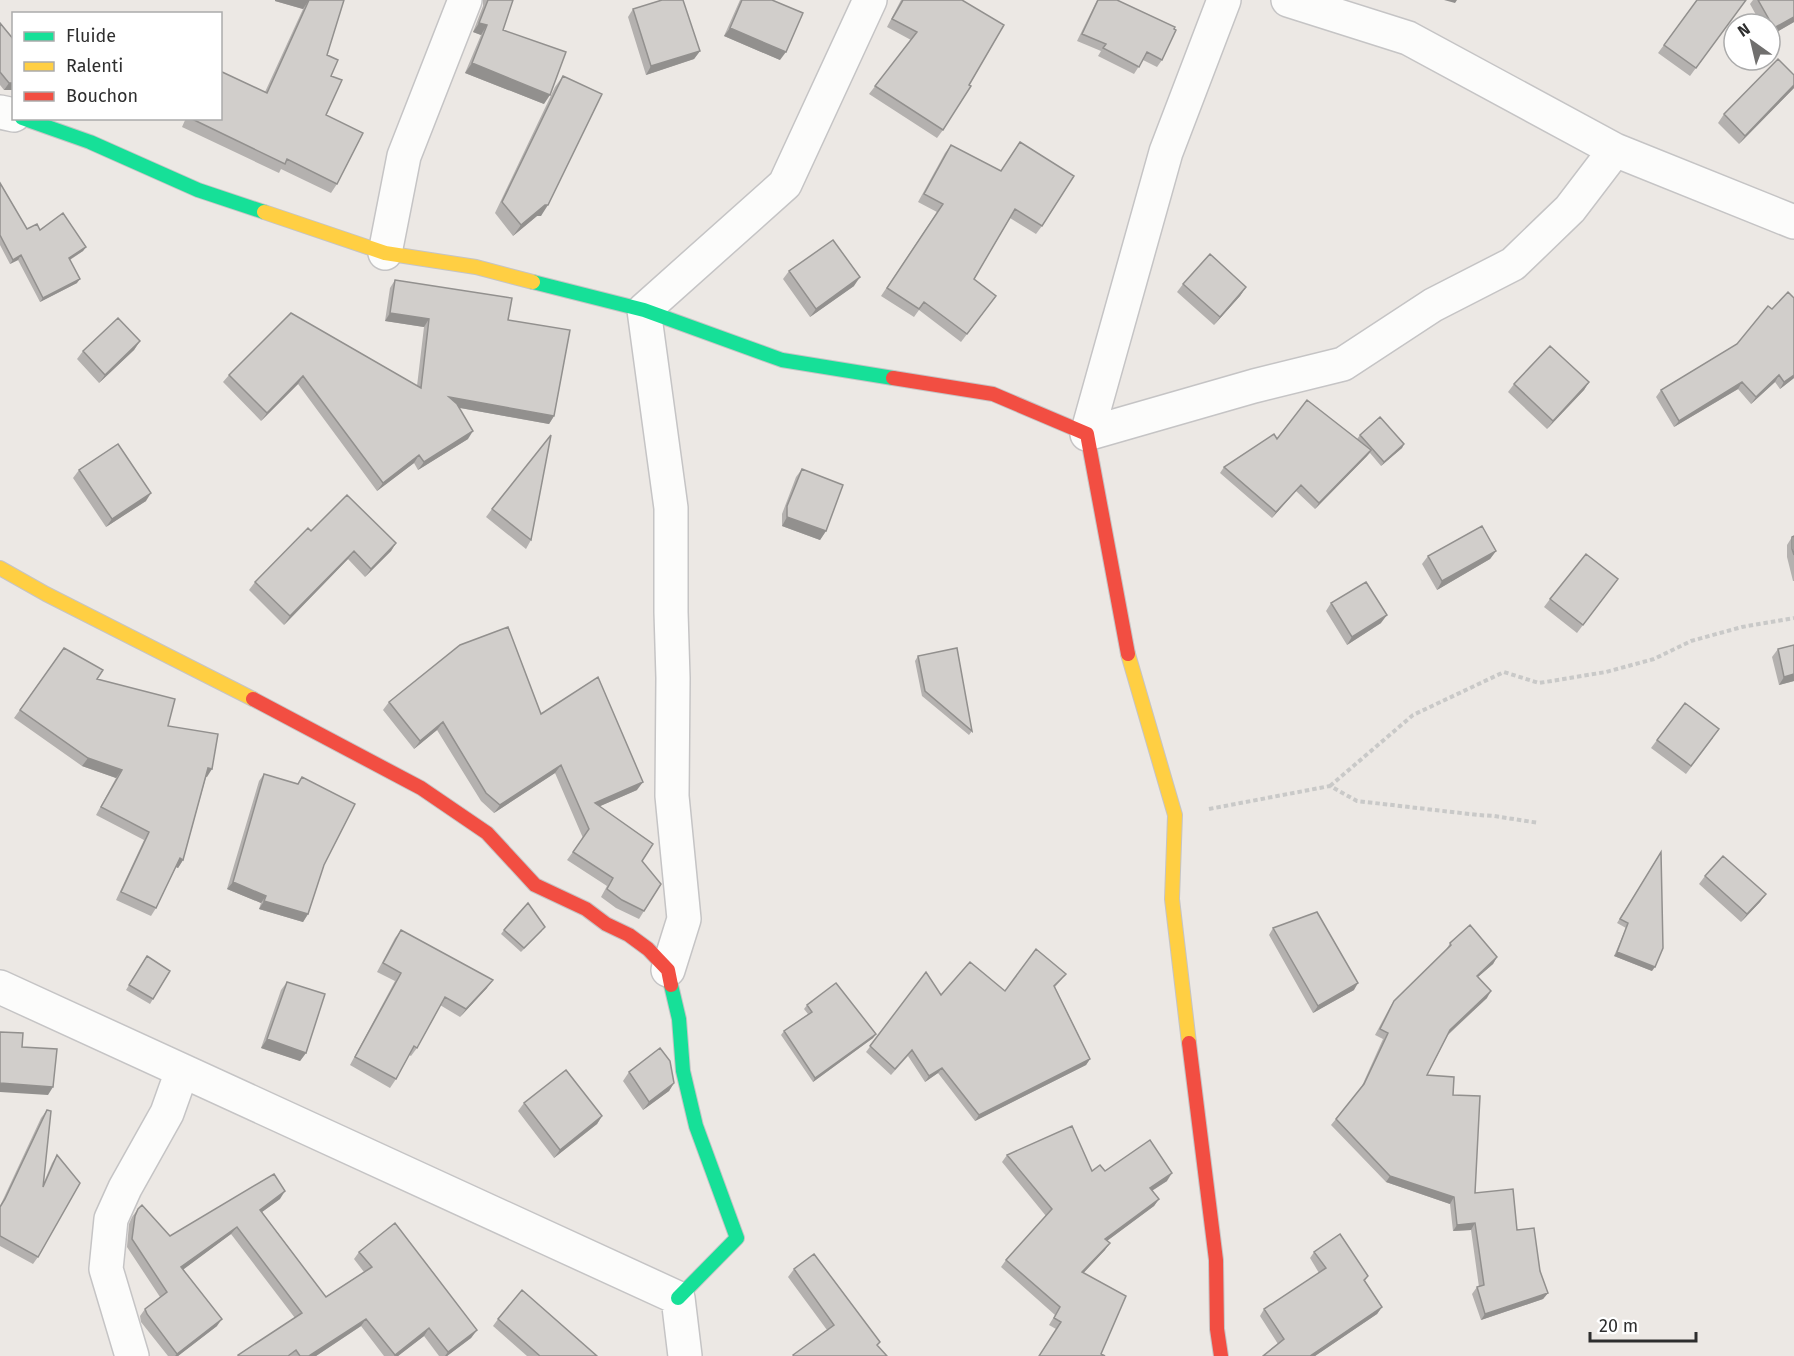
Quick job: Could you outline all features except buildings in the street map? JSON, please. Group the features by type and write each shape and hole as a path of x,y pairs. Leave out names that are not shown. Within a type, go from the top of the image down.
{"street":[{"path":"385,253 404,156 465,0"},
{"path":"644,310 785,184 870,0"},
{"path":"1221,1356 1217,1329 1215,1260 1172,899 1175,815 1127,649 1088,434 1166,152 1224,0"},
{"path":"1288,0 1408,38 1615,150 1794,222"},
{"path":"28,120 90,142 198,190 385,253 476,267 644,310 782,360 993,394 1088,434 1254,386 1343,364 1433,305 1514,264 1570,209 1615,150"},
{"path":"644,310 671,508 672,796 684,919 668,970 679,1019 683,1071 696,1126 737,1238 678,1298"},
{"path":"0,568 46,594 293,719 421,788 487,833 535,885 586,909 606,924 629,935 648,949 668,970"},
{"path":"0,987 678,1298"},
{"path":"132,1356 106,1269 111,1219 125,1188 167,1113 182,1071"},
{"path":"678,1298 685,1356"}],"path":[{"path":"1175,815 1330,786 1413,715 1504,672 1539,683 1606,672 1654,659 1691,641 1742,627 1794,618"},
{"path":"1330,786 1357,801 1494,816 1539,824"}],"traffic: fast":[{"path":"28,120 90,142 198,190 264,212"},
{"path":"533,282 644,310 782,360 893,378"},
{"path":"671,985 679,1019 683,1071 696,1126 737,1238 678,1298"}],"traffic: slow":[{"path":"264,212 385,253 476,267 533,282"},
{"path":"0,568 46,594 253,699"},
{"path":"1128,654 1175,815 1172,899 1189,1043"}],"traffic: jam":[{"path":"893,378 993,394 1087,434 1128,654"},
{"path":"253,699 421,788 487,833 535,885 586,909 648,949 668,970 671,985"},
{"path":"1189,1043 1216,1260 1217,1329 1221,1356"}]}
